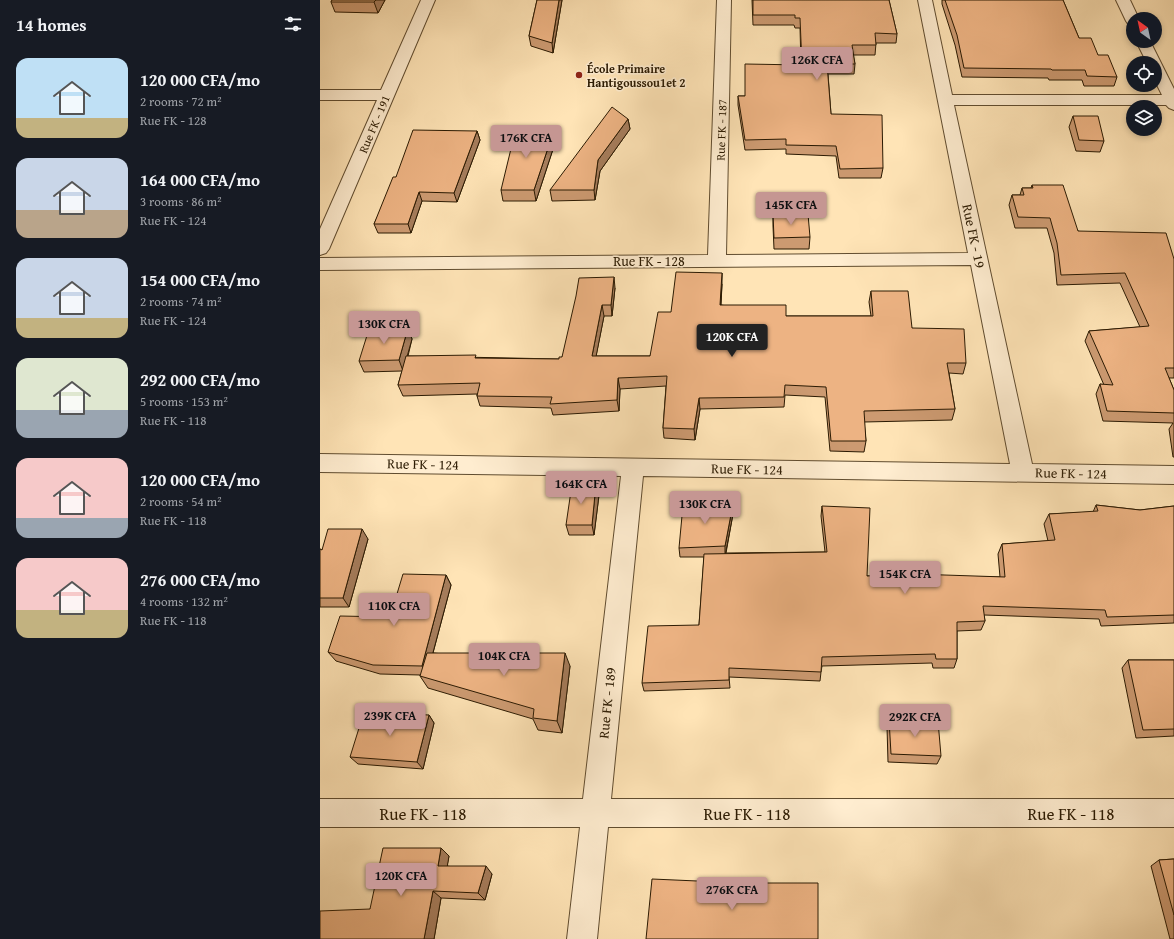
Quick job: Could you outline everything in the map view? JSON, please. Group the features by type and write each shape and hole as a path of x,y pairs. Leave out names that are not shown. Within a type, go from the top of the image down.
{"street":[{"name":"Rue FK - 191","path":"320,249 428,0"},
{"name":"Rue FK - 187","path":"718,261 724,0"},
{"name":"Rue FK - 19","path":"925,0 1023,472"},
{"path":"1123,0 1129,12"},
{"path":"946,100 1173,102 1162,80"},
{"path":"320,95 387,95"},
{"name":"Rue FK - 128","path":"320,264 979,259"},
{"name":"Rue FK - 124","path":"320,463 1174,475"},
{"name":"Rue FK - 189","path":"582,939 633,467"},
{"name":"Rue FK - 118","path":"320,813 1174,814"}],"building":[{"path":"332,0 376,0 374,2 331,2"},
{"path":"537,0 559,0 552,43 529,36"},
{"path":"753,0 889,0 897,34 875,33 876,45 852,45 855,64 827,64 831,114 882,115 883,168 840,169 836,146 786,145 786,139 745,140 738,96 745,96 745,64 802,65 800,18 795,18 795,15 753,15"},
{"path":"945,0 1063,0 1079,38 1091,38 1098,55 1108,55 1117,77 1087,76 1085,70 964,68 957,35"},
{"path":"612,107 628,119 598,160 594,190 550,190"},
{"path":"1073,116 1098,116 1104,141 1079,140"},
{"path":"516,128 554,130 534,190 501,190"},
{"path":"413,130 477,131 454,193 419,192 408,224 374,224 393,177 396,177"},
{"path":"1032,185 1063,185 1078,231 1166,233 1174,259 1174,368 1165,368 1174,390 1174,413 1107,411 1100,384 1113,385 1089,331 1149,326 1125,273 1061,275 1057,243 1050,218 1018,217 1012,195 1024,195 1022,188 1033,188"},
{"path":"773,214 808,214 810,237 774,238"},
{"path":"676,272 722,273 720,305 786,305 786,316 873,316 871,291 908,291 912,328 964,329 966,363 947,363 955,409 864,411 866,441 831,441 826,387 785,385 784,397 699,398 694,429 663,428 667,376 618,378 617,400 550,404 552,397 477,396 480,383 398,385 406,356 476,355 475,358 559,359 559,357 562,357 579,278 614,277 611,305 602,305 592,356 650,356 658,312 671,312"},
{"path":"408,328 399,360 359,361 369,329"},
{"path":"572,484 596,484 592,525 566,525"},
{"path":"733,504 725,546 679,548 683,505"},
{"path":"1096,505 1140,510 1174,506 1174,615 1107,617 1105,610 983,606 985,621 957,622 957,659 936,659 935,654 822,657 821,672 729,668 729,680 642,683 648,626 699,625 704,554 827,552 822,506 870,508 867,576 914,574 1005,577 1002,544 1055,540 1049,514 1098,511"},
{"path":"328,529 362,529 343,598 320,598 320,549 322,550"},
{"path":"403,574 446,575 422,666 373,665 328,652 340,616 390,617"},
{"path":"427,653 565,653 557,721 533,718 534,709 420,676"},
{"path":"1128,660 1174,660 1174,729 1143,730"},
{"path":"364,712 429,715 417,762 350,757"},
{"path":"889,719 938,721 941,756 891,754"},
{"path":"383,848 441,848 438,866 486,866 478,893 433,891 424,939 320,939 320,911 370,909"},
{"path":"1174,859 1174,915 1159,860"},
{"path":"652,879 720,883 818,883 818,939 646,939"}],"place":[{"name":"École Primaire Hantigoussou1et 2","path":"579,75"}]}
